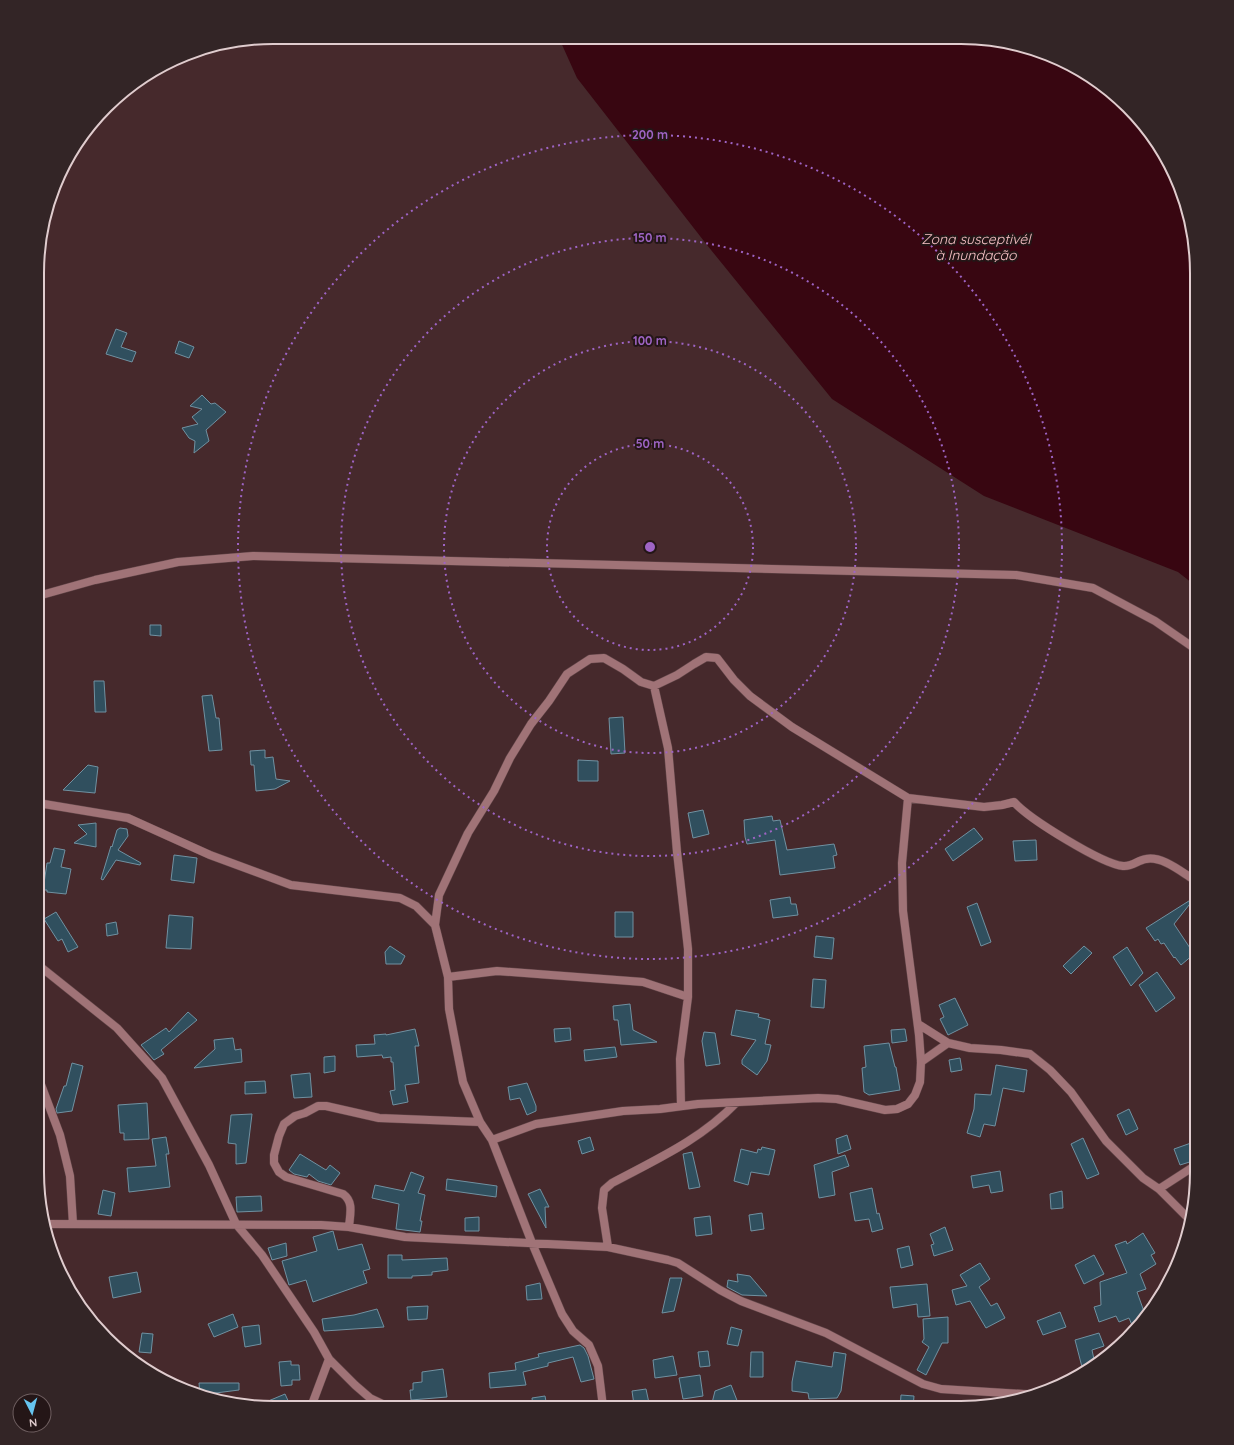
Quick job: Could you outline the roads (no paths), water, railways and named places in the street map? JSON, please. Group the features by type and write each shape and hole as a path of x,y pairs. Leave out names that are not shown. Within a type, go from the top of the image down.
{"street":[{"path":"44,594 95,580 178,562 254,556 1016,575 1093,588 1155,621 1190,645"},
{"path":"603,1401 598,1366 589,1345 573,1331 562,1314 532,1243 492,1140 480,1122 463,1082 449,1009 448,977 435,925 440,895 468,833 494,791 510,758 527,729 550,701 567,674 590,659 604,658 641,682 654,686 677,675 706,657 717,658 734,680 750,696 792,727 908,798 984,806 1002,805 1014,802 1023,812 1033,819 1092,854 1112,863 1131,866 1145,859 1152,858 1163,862 1190,877"},
{"path":"654,686 668,748 677,852 688,949 688,998 680,1059 682,1106"},
{"path":"492,1140 536,1124 623,1111 698,1104 818,1098 837,1099 884,1110 897,1109 908,1104 915,1095 920,1082 921,1062 918,1024 903,911 902,863 908,798"},
{"path":"44,804 128,818 210,855 291,885 400,898 416,906 435,925"},
{"path":"44,969 116,1028 162,1078 209,1165 236,1224 262,1255 314,1332 329,1359 354,1385 365,1394 378,1401"},
{"path":"448,977 497,971 643,982 688,998"},
{"path":"918,1024 948,1043 970,1048 1030,1054 1050,1070 1071,1092 1106,1141 1143,1178 1159,1189 1186,1216"},
{"path":"921,1062 948,1043"},
{"path":"44,1093 60,1135 70,1176 73,1224"},
{"path":"608,1247 602,1208 604,1190 612,1183 683,1145 708,1128 736,1103"},
{"path":"349,1227 350,1203 348,1198 343,1194 286,1177 279,1172 274,1163 274,1155 279,1136 284,1124 289,1119 318,1106 326,1106 384,1119 480,1122"},
{"path":"1159,1189 1190,1169"},
{"path":"50,1224 321,1224 405,1236 608,1247 678,1263 720,1290 741,1301 826,1333 923,1384 941,1390 1017,1394"},
{"path":"314,1401 329,1359"}],"water":[{"name":"Zona susceptivél à Inundação","path":"562,44 976,44 1006,48 1049,61 1100,91 1123,111 1143,134 1151,146 1173,185 1186,228 1190,258 1190,581 1178,572 984,496 832,399 707,245 577,78"}]}
